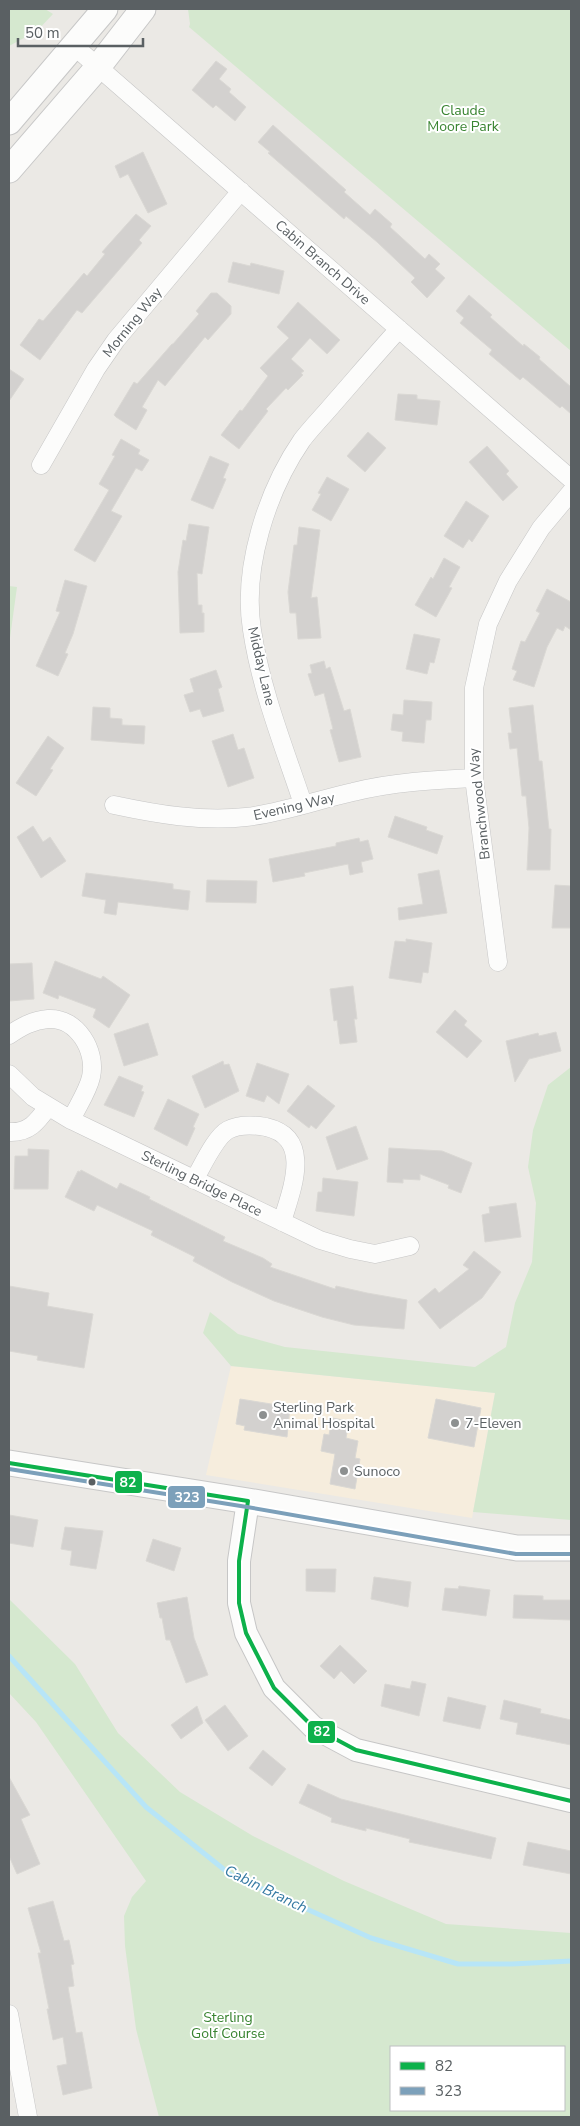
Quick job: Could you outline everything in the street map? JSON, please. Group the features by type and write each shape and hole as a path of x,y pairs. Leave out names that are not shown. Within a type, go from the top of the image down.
{"main road":[{"path":"9,122 105,9"},
{"path":"9,170 98,67 144,9"},
{"path":"9,1463 248,1501 517,1548 571,1548"}],"street":[{"name":"Cabin Branch Drive","path":"74,46 571,479"},
{"name":"Morning Way","path":"41,465 96,369 116,340 241,190"},
{"name":"Midday Lane","path":"303,804 262,677 251,628 250,593 255,551 266,510 282,475 302,440 399,329"},
{"name":"Branchwood Way","path":"498,962 474,778 474,688 488,624 508,581 541,528 571,492"},
{"name":"Evening Way","path":"114,805 148,812 213,819 245,818 354,791 392,784 474,778"},
{"path":"9,1035 34,1021 50,1018 76,1029 84,1039 89,1050 91,1077 71,1120"},
{"name":"Sterling Bridge Place","path":"9,1074 34,1097 71,1120 320,1240 376,1254 410,1246"},
{"path":"9,1132 21,1132 31,1128 48,1107"},
{"path":"194,1180 219,1138 228,1130 250,1125 272,1129 283,1135 292,1146 295,1157 294,1184 282,1222"},
{"path":"248,1501 239,1561 238,1603 246,1633 274,1688 313,1728 356,1750 571,1801"},
{"path":"9,2014 20,2084 28,2117"}],"shaded area":[{"path":"231,1366 495,1393 472,1518 206,1475"}],"green space":[{"path":"9,9 45,9 53,14 37,31 9,46"},
{"name":"Claude Moore Park","path":"188,9 571,9 571,351 189,27"},
{"path":"9,586 17,587 9,645"},
{"path":"571,1067 571,1520 473,1512 495,1393 231,1366 203,1333 210,1312 238,1334 285,1347 475,1367 506,1347 515,1303 532,1262 536,1203 528,1167 533,1130 548,1085"},
{"name":"Sterling Golf Course","path":"9,1599 75,1664 118,1733 180,1792 253,1836 344,1881 446,1924 571,1933 571,2117 159,2117 136,2029 125,1946 124,1916 132,1897 146,1881 36,1722 9,1693"}],"building":[{"path":"216,61 227,69 219,79 231,89 229,92 246,107 235,121 216,105 213,108 192,90"},
{"path":"273,125 346,190 344,192 370,215 375,209 392,224 390,227 425,259 429,254 440,264 435,269 445,278 427,298 411,282 415,278 377,242 346,216 344,219 268,153 270,152 258,142"},
{"path":"143,152 167,204 148,213 128,174 120,178 115,166"},
{"path":"136,214 151,226 139,240 142,243 82,313 77,310 40,360 20,345 39,319 43,321 84,273 87,276 105,254 102,252"},
{"path":"233,262 250,266 251,263 284,271 279,294 228,282"},
{"path":"211,293 217,293 231,306 231,314 208,340 205,337 165,386 158,380 142,407 147,410 136,430 116,417 114,415 134,382 137,384 199,314 196,311"},
{"path":"469,295 492,315 490,317 523,346 524,344 540,357 539,359 571,387 571,414 562,406 560,408 523,377 520,380 489,354 492,350 460,323 464,318 456,311"},
{"path":"298,302 340,340 327,354 310,338 291,359 304,371 301,373 303,375 288,390 286,388 266,409 268,411 239,449 221,435 268,376 260,368 289,338 277,327"},
{"path":"9,369 24,379 9,401"},
{"path":"398,394 417,395 417,399 440,401 437,425 395,420"},
{"path":"368,432 386,448 365,472 347,456"},
{"path":"121,439 140,450 138,454 149,460 142,471 136,468 111,511 122,516 95,562 74,550 109,490 99,484 115,456 112,455"},
{"path":"487,446 509,471 506,474 518,487 503,501 469,462"},
{"path":"210,456 229,464 223,478 226,479 213,509 191,500"},
{"path":"327,477 349,489 331,521 312,510 321,494 318,493"},
{"path":"466,501 489,516 472,542 469,539 463,548 444,536"},
{"path":"189,524 209,527 202,574 197,573 198,605 202,605 202,613 204,613 204,632 180,633 178,572 183,540 186,541"},
{"path":"299,527 320,530 311,598 317,597 321,638 298,639 296,613 290,613 288,592 294,545 297,545"},
{"path":"444,558 460,567 449,587 452,588 436,617 415,605 431,577 433,579"},
{"path":"65,580 87,586 73,634 65,653 68,654 58,676 36,666 60,612 56,611"},
{"path":"547,589 571,602 571,630 565,626 563,631 557,628 547,647 534,687 513,680 517,671 512,669 521,641 525,642 540,613 536,611"},
{"path":"414,634 440,639 434,663 430,662 427,674 406,669"},
{"path":"324,661 326,669 330,667 344,711 350,709 361,757 339,762 330,730 333,729 324,693 315,696 308,674 312,673 310,665"},
{"path":"216,670 222,687 218,689 224,711 203,717 200,709 190,712 184,695 194,692 190,679"},
{"path":"404,700 432,702 431,720 426,720 424,743 402,741 403,732 391,730 393,714 403,715"},
{"path":"533,705 539,761 542,761 549,829 551,829 550,870 527,870 529,828 526,796 522,796 517,748 510,749 508,733 512,733 509,708"},
{"path":"93,707 110,708 110,718 122,719 122,725 145,726 144,744 91,740"},
{"path":"233,734 238,750 244,748 254,778 228,787 212,741"},
{"path":"48,736 64,748 50,769 53,770 36,796 16,783"},
{"path":"395,816 427,827 426,830 443,836 437,854 388,837"},
{"path":"33,826 43,842 50,837 66,861 41,878 17,837"},
{"path":"359,838 360,842 368,840 373,859 361,862 363,872 350,875 348,864 304,873 305,876 273,882 269,859 336,846 336,843"},
{"path":"439,870 447,913 399,920 398,908 423,904 418,874"},
{"path":"86,873 173,884 173,889 190,891 188,910 118,902 116,915 104,913 106,900 82,896"},
{"path":"207,880 257,881 256,903 206,902"},
{"path":"555,885 571,886 571,928 552,928"},
{"path":"406,939 432,943 428,973 423,972 421,983 389,978 395,941 406,942"},
{"path":"55,961 101,979 103,976 130,995 109,1028 93,1017 96,1009 59,995 58,999 43,993"},
{"path":"32,963 34,999 9,1001 9,964"},
{"path":"353,986 357,1019 354,1019 357,1042 340,1044 337,1020 334,1021 330,989"},
{"path":"455,1010 467,1021 464,1025 482,1041 467,1058 436,1032"},
{"path":"148,1023 158,1055 124,1066 114,1034"},
{"path":"556,1032 561,1051 529,1059 515,1082 506,1041 538,1033 539,1036"},
{"path":"223,1061 224,1065 229,1064 239,1091 205,1108 192,1076"},
{"path":"257,1063 289,1074 279,1104 267,1095 264,1102 246,1096"},
{"path":"119,1076 143,1086 141,1091 144,1092 134,1117 104,1105"},
{"path":"308,1085 335,1106 316,1129 311,1125 309,1128 287,1111"},
{"path":"168,1099 199,1114 187,1146 154,1129"},
{"path":"356,1126 368,1159 337,1170 326,1137"},
{"path":"389,1148 442,1151 472,1163 461,1193 448,1188 449,1185 420,1174 420,1180 403,1179 403,1183 387,1182"},
{"path":"28,1149 49,1150 48,1189 14,1189 15,1156 28,1156"},
{"path":"81,1170 117,1189 120,1183 150,1197 149,1199 225,1237 223,1241 263,1258 272,1264 270,1267 335,1289 336,1286 407,1300 404,1329 354,1325 322,1317 274,1301 232,1282 193,1261 195,1257 151,1235 153,1231 97,1205 94,1211 65,1197 78,1171 80,1172"},
{"path":"323,1178 358,1182 354,1216 316,1211 318,1192 322,1192"},
{"path":"516,1203 521,1237 485,1242 482,1215 490,1213 489,1207"},
{"path":"474,1251 501,1272 482,1298 440,1329 418,1302 435,1288 439,1293 469,1269 463,1265"},
{"path":"9,1286 49,1293 47,1306 93,1314 84,1368 37,1360 38,1356 9,1351"},
{"name":"Sterling Park Animal Hospital","path":"240,1399 290,1407 287,1437 244,1430 245,1426 236,1424"},
{"name":"7-Eleven","path":"436,1399 481,1408 474,1447 428,1438"},
{"path":"332,1418 349,1421 346,1438 358,1441 355,1458 360,1459 355,1489 330,1484 335,1454 321,1451 324,1434 329,1435"},
{"path":"9,1515 38,1520 33,1547 9,1543"},
{"path":"65,1527 103,1531 96,1569 70,1565 72,1551 61,1549"},
{"path":"153,1539 181,1548 174,1571 146,1561"},
{"path":"306,1569 336,1569 335,1592 306,1591"},
{"path":"374,1577 411,1582 408,1607 371,1599"},
{"path":"459,1586 490,1590 486,1616 442,1610 445,1588 458,1589"},
{"path":"514,1595 543,1596 543,1600 571,1600 571,1620 513,1618"},
{"path":"187,1597 194,1638 208,1675 186,1683 170,1640 166,1640 157,1603"},
{"path":"340,1645 367,1671 354,1684 341,1671 334,1679 320,1666"},
{"path":"412,1681 426,1684 419,1716 381,1706 385,1684 410,1689"},
{"path":"448,1697 486,1706 480,1729 443,1721"},
{"path":"504,1700 541,1709 540,1713 571,1720 571,1745 516,1734 518,1723 500,1719"},
{"path":"225,1705 248,1736 228,1751 205,1720"},
{"path":"197,1706 203,1723 181,1739 171,1725"},
{"path":"263,1750 286,1769 272,1786 249,1768"},
{"path":"9,1777 30,1815 21,1819 40,1864 17,1874 9,1856"},
{"path":"308,1784 341,1799 496,1838 491,1859 409,1842 410,1839 366,1828 366,1831 331,1822 332,1818 299,1803"},
{"path":"528,1842 571,1851 571,1874 523,1865"},
{"path":"53,1901 64,1941 69,1940 74,1964 71,1965 74,1986 68,1987 76,2033 82,2032 92,2088 63,2095 57,2066 67,2064 63,2037 53,2040 38,1953 41,1953 28,1908"}],"waterway":[{"name":"Cabin Branch","path":"9,1656 146,1807 231,1875 371,1938 458,1964 571,1961"}],"transit line":[{"name":"82","path":"9,1463 248,1501"},
{"name":"323","path":"9,1469 247,1507 516,1554 571,1554"},
{"name":"82","path":"248,1501 239,1561 239,1603 246,1633 274,1688 313,1727 356,1750 571,1801"}],"place":[{"name":"Sterling Park Animal Hospital","path":"263,1415"},
{"name":"7-Eleven","path":"455,1423"},
{"name":"Sunoco","path":"344,1471"}]}
